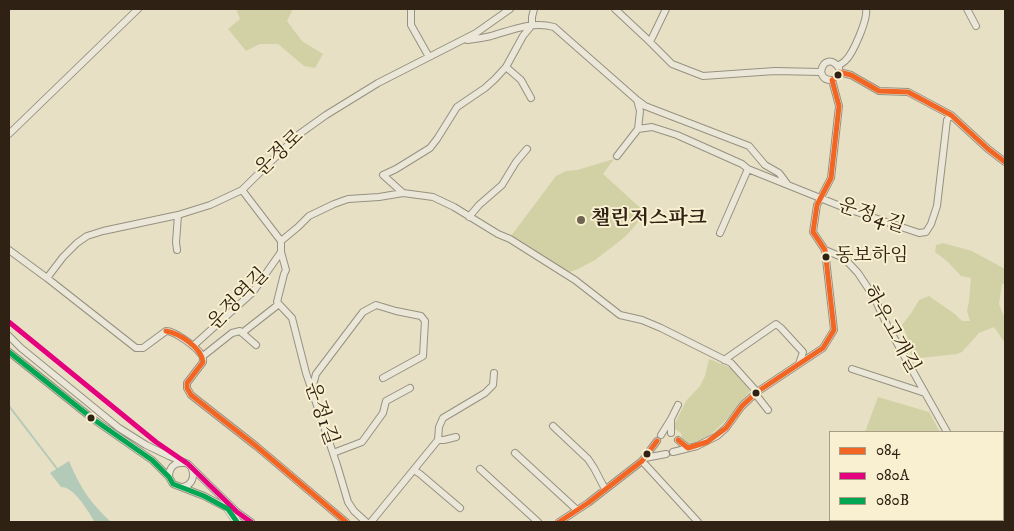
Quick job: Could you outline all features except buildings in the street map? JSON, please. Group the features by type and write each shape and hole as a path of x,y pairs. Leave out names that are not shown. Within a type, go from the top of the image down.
{"street":[{"path":"9,134 138,9"},
{"path":"411,9 411,25 428,58"},
{"name":"운정로","path":"47,278 77,243 87,236 178,215 210,205 242,190 298,136 326,115 378,83 476,33 510,9"},
{"path":"403,193 383,175 430,148 457,106 490,84 506,67 523,36 532,25 534,9"},
{"path":"615,9 672,64 702,76 775,71 821,72"},
{"path":"650,42 666,9"},
{"path":"866,9 867,12 861,34 846,61 839,69 836,78 827,80 822,77 822,67 825,63 830,62 834,63 839,69 879,91 908,92 950,115 1005,162"},
{"path":"967,9 976,26"},
{"name":"운정4길","path":"461,41 488,37 532,25 544,24 554,27 645,106 749,146 765,165 779,173 789,186"},
{"path":"506,67 521,80 531,98"},
{"path":"643,460 707,442 726,428 742,406 757,392 823,348 834,330 825,250 813,232 817,205 831,178 839,106 832,80"},
{"path":"617,156 638,129 640,111 637,100"},
{"name":"운정4길","path":"638,129 652,127 676,135 742,164 748,169 820,199 919,233 926,232 937,206 947,120 950,115"},
{"path":"469,217 502,184 527,149"},
{"path":"720,233 748,169"},
{"path":"242,190 281,241 281,252 286,270 278,304 242,333 256,346"},
{"path":"281,241 309,216 348,199 403,193 433,196 510,239 574,280 620,315 642,320 661,328 731,363 757,392 757,396 768,410"},
{"path":"178,215 176,242 178,250"},
{"path":"9,250 47,278"},
{"name":"하우고개길","path":"825,250 844,258 858,273 874,297 888,327 946,431"},
{"name":"운정역길","path":"193,346 252,292 281,252"},
{"name":"운정역길","path":"47,278 136,348 143,348 166,331 170,331 193,346 202,356 203,362 187,383 187,388 191,395 256,446 346,522"},
{"name":"운정1길","path":"278,304 292,318 306,373 348,502 354,511 366,522"},
{"path":"312,390 316,374 363,312 376,304 396,311 421,316 425,321 423,356 383,378"},
{"path":"724,360 776,324 803,352 799,364"},
{"name":"운정역길","path":"202,356 232,333 242,333"},
{"path":"9,336 20,348 119,428 146,445 191,467 237,512 250,522"},
{"path":"9,352 93,419 152,460 169,477 173,484 237,512"},
{"path":"852,369 925,393"},
{"path":"371,522 438,440 439,427 443,418 485,392 492,385 494,373"},
{"path":"333,453 362,442 383,413 386,401 410,388"},
{"path":"559,522 643,460 659,438 678,405"},
{"path":"671,419 671,433"},
{"path":"553,426 588,459 605,489"},
{"path":"438,440 456,437"},
{"path":"678,440 688,448"},
{"path":"515,453 577,510"},
{"path":"643,460 698,522"},
{"path":"169,477 170,468 173,465 184,463"},
{"path":"180,488 192,482 194,474 191,467"},
{"path":"480,469 538,522"},
{"path":"414,470 460,508"},
{"path":"228,509 237,522"}],"green space":[{"path":"236,9 293,9 287,21 302,41 323,54 315,68 304,66 278,44 260,44 246,51 228,29 240,19"},
{"name":"챌린저스파크","path":"614,159 603,174 646,213 626,236 595,260 570,272 560,269 511,236 556,176 566,171 577,170"},
{"path":"943,243 972,251 1005,269 1005,284 1002,284 999,304 1005,319 1005,343 994,327 979,333 962,352 957,354 920,358 911,355 907,336 902,325 919,300 929,296 962,321 970,321 967,311 971,278 961,276 935,252 936,245"},
{"path":"709,359 731,368 750,391 721,426 711,434 702,440 692,443 683,442 681,433 673,427 686,401 700,386 705,376"},
{"path":"878,397 929,412 939,431 865,431"}],"shaded area":[{"path":"69,461 86,494 111,522 95,522 76,495 61,487 50,473"}],"waterway":[{"path":"9,406 58,470"}],"transit line":[{"name":"084","path":"678,440 688,448 707,442 726,428 742,406 757,392 823,348 834,330 825,250 813,232 817,205 831,178 839,106 832,80 836,78 839,72 851,75 879,91 908,92 951,115 1005,162"},
{"name":"080A","path":"9,322 156,442 188,464 237,512 251,522"},
{"name":"084","path":"166,331 189,342 202,357 203,362 187,383 187,388 191,395 256,446 346,522"},
{"name":"080B","path":"9,352 93,419 152,460 169,477 173,484 204,496 228,509 237,522"},
{"name":"084","path":"559,522 588,503 642,461 657,441"}],"place":[{"name":"챌린저스파크","path":"581,220"},
{"name":"동보하임","path":"826,257"}]}
